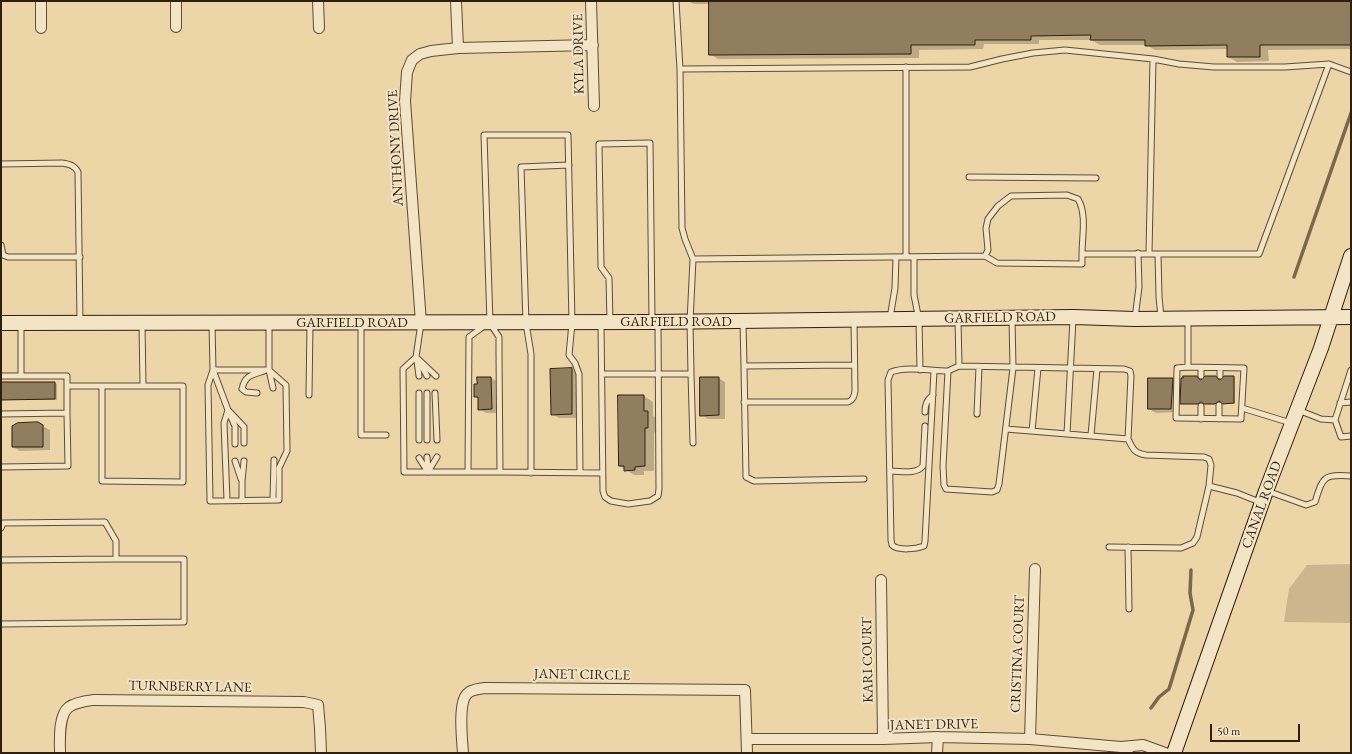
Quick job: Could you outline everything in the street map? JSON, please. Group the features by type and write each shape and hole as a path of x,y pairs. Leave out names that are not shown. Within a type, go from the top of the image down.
{"main road":[{"name":"CANAL ROAD","path":"1174,753 1331,317 1351,256"},
{"name":"GARFIELD ROAD","path":"1,323 606,323 1074,317 1134,319 1351,317"}],"street":[{"path":"41,1 41,28"},
{"path":"176,1 176,27"},
{"path":"318,1 319,28"},
{"path":"456,1 458,48"},
{"name":"KYLA DRIVE","path":"591,1 594,106"},
{"name":"ANTHONY DRIVE","path":"421,323 405,101 407,72 412,60 420,54 431,51 458,48 593,45"},
{"name":"CRISTINA COURT","path":"1030,739 1035,569"},
{"name":"KARI COURT","path":"881,580 883,739"},
{"name":"JANET CIRCLE","path":"463,753 462,704 467,693 476,689 485,688 745,690 747,739"},
{"name":"TURNBERRY LANE","path":"60,753 61,723 64,711 70,706 80,702 94,700 304,702 318,705 320,753"},
{"path":"937,753 938,737"},
{"name":"JANET DRIVE","path":"747,739 883,739 938,737 1030,739 1124,750 1143,745 1164,753"},
{"path":"747,739 747,753"}],"lane":[{"path":"676,1 680,68 682,228 693,259 690,322 693,443"},
{"path":"680,68 970,67 1033,53 1065,50 1214,67 1285,67 1329,64 1351,72"},
{"path":"1150,254 1153,59"},
{"path":"1082,254 1259,254 1329,64"},
{"path":"906,67 906,257"},
{"path":"500,472 499,338 490,322 484,135 568,135 572,323 569,355 575,363 578,374 580,473"},
{"path":"650,143 655,322 658,374 658,496 650,501 639,503 628,504 611,502 605,497 603,491 602,473 602,374 609,278 601,267 599,144 650,143"},
{"path":"1,164 62,163 70,164 75,167 78,172 80,323"},
{"path":"531,473 531,354 526,323 521,167 569,166"},
{"path":"969,178 1096,178"},
{"path":"693,259 985,256 997,263 1082,264 1083,216 1081,204 1078,199 1067,196 1011,196 998,206 988,219 986,228 988,250 985,256"},
{"path":"1,245 3,255 8,257 80,257"},
{"path":"1134,319 1139,287 1138,253"},
{"path":"1158,254 1158,297 1161,318"},
{"path":"889,320 895,288 896,257"},
{"path":"914,257 914,295 919,320 920,370"},
{"path":"1067,434 1074,317"},
{"path":"948,371 942,466 944,485 946,489 950,490 992,492 997,490 999,484 1006,429 1013,368 1012,318"},
{"path":"1188,318 1188,368"},
{"path":"958,319 959,366"},
{"path":"744,402 848,402 852,400 855,391 854,321"},
{"path":"468,472 468,336 490,322"},
{"path":"743,322 746,477 754,480 864,479"},
{"path":"21,323 21,376"},
{"path":"142,323 143,386"},
{"path":"212,323 213,370 235,426 235,444"},
{"path":"269,323 268,370 273,388"},
{"path":"309,395 310,323"},
{"path":"361,323 361,435 386,435"},
{"path":"419,376 416,357 421,323"},
{"path":"416,357 436,376"},
{"path":"416,357 427,376"},
{"path":"416,357 403,369 404,472 602,473"},
{"path":"744,366 854,365"},
{"path":"934,371 924,546 920,548 898,548 892,545 888,380 891,372 897,370 948,371 959,366 1124,369 1130,371 1128,438 1132,448 1138,454 1204,457 1209,459 1211,465 1208,486 1197,537 1193,543 1181,548 1109,547"},
{"path":"977,414 979,367"},
{"path":"1032,431 1038,368"},
{"path":"1177,368 1188,368 1244,368 1241,419 1176,418 1177,368"},
{"path":"1201,368 1201,376"},
{"path":"1220,368 1220,376"},
{"path":"1091,436 1097,369"},
{"path":"213,370 268,370 286,385 287,451 279,468 279,500 210,500 208,385 213,370"},
{"path":"257,393 246,392 242,389 244,382 249,376 268,370"},
{"path":"1351,370 1335,420 1341,437 1351,436"},
{"path":"602,374 691,374"},
{"path":"1,376 67,376 68,466 1,467"},
{"path":"67,386 102,386 183,386 183,482 102,481 102,386"},
{"path":"419,393 419,440"},
{"path":"427,393 427,440"},
{"path":"435,393 437,440"},
{"path":"925,412 925,405 928,399 933,395"},
{"path":"1340,402 1351,402"},
{"path":"1219,405 1219,419"},
{"path":"1201,406 1201,419"},
{"path":"1242,408 1292,424"},
{"path":"228,410 244,427 244,443"},
{"path":"227,500 224,424 228,410"},
{"path":"1297,410 1321,419 1335,420"},
{"path":"1,414 67,413"},
{"path":"890,471 914,472 924,466 925,426"},
{"path":"1006,429 1128,438"},
{"path":"427,457 428,472"},
{"path":"428,472 437,457"},
{"path":"419,458 428,472"},
{"path":"273,500 274,460"},
{"path":"235,461 242,481"},
{"path":"242,500 244,461"},
{"path":"1208,486 1306,505 1315,502 1321,482 1328,477 1341,475 1351,476"},
{"path":"1,528 3,523 105,522 116,541 116,559"},
{"path":"1128,547 1129,609"},
{"path":"1,560 184,559 184,622 1,624"}],"shaded area":[{"path":"1351,564 1351,623 1284,622 1289,589 1307,565"}],"building":[{"path":"709,1 1351,1 1351,45 1260,45 1260,57 1227,57 1227,45 1145,46 1145,40 1090,40 1091,35 1031,36 1031,40 975,40 975,45 911,45 911,54 709,55"},
{"path":"572,368 572,414 551,415 550,369"},
{"path":"1183,376 1197,376 1201,380 1205,376 1216,376 1220,380 1224,376 1234,376 1234,403 1223,404 1219,401 1215,404 1204,404 1201,402 1198,404 1180,404 1181,378 1183,378"},
{"path":"477,377 491,377 492,409 478,410 478,397 474,397 474,384 477,384"},
{"path":"700,377 719,377 719,415 700,416"},
{"path":"1148,378 1173,378 1171,409 1148,409"},
{"path":"1,382 55,382 55,399 1,400"},
{"path":"618,395 644,395 644,411 648,411 648,428 645,428 645,466 635,467 635,470 624,471 624,466 619,466"},
{"path":"38,422 43,425 43,447 12,447 12,426 17,423"}],"waterway":[{"path":"1294,277 1351,113"},
{"path":"1151,708 1159,697 1169,689 1193,610 1190,593 1191,570"}]}
